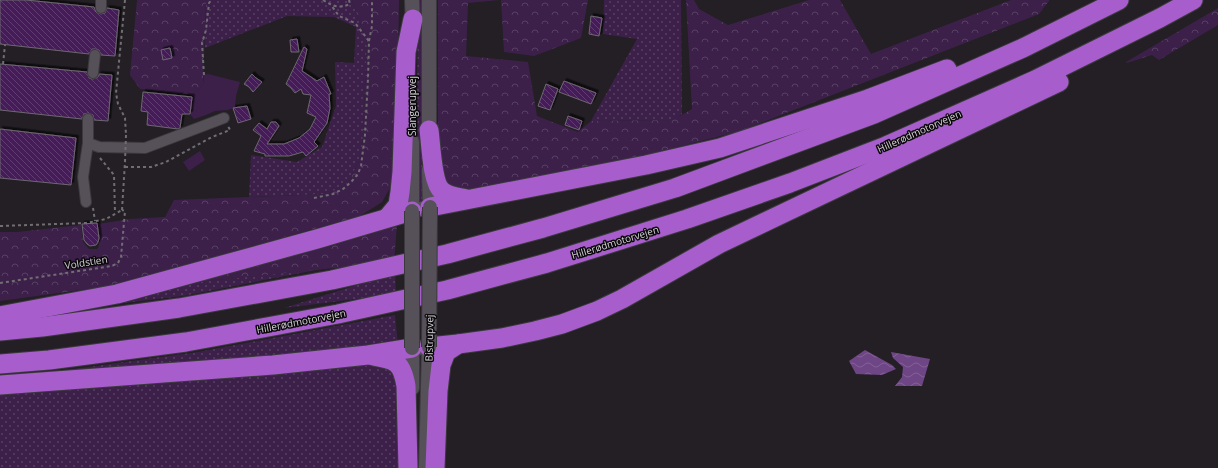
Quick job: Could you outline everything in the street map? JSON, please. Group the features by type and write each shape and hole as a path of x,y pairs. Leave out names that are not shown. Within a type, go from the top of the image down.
{"highway":[{"path":"0,331 179,308 332,280 447,254 543,228 675,188 874,114 1023,48 1119,0"},
{"name":"Hillerødmotorvejen","path":"0,364 49,360 186,342 338,314 447,290 547,263 687,219 790,184 886,146 1035,80 1193,0"},
{"path":"0,385 273,365 368,355 420,347 502,338 562,324 597,311 622,299 719,244 1058,83 1134,43 1160,18"},
{"path":"388,218 398,205 400,192 406,52 413,19"},
{"path":"0,316 117,294 421,209 646,165 720,148 868,99 974,58 1023,48"},
{"path":"429,130 434,176 437,186 449,195 470,200"},
{"path":"435,468 438,391 441,365 446,352 458,344"},
{"path":"368,355 392,360 400,365 404,374 406,386 408,468"}],"main road":[{"name":"Slangerupvej","path":"412,0 421,209"},
{"name":"Slangerupvej","path":"421,209 429,130 429,0"},
{"name":"Bistrupvej","path":"421,209 420,347 426,468"},
{"name":"Bistrupvej","path":"412,468 420,347"}],"street":[{"path":"93,73 95,54"},
{"path":"88,143 99,148 145,148 224,118"},
{"path":"88,120 88,143 83,177 90,204"}],"path":[{"path":"0,226 86,223 106,219 122,210 126,135 125,118 118,104 116,93 125,0"},
{"path":"204,74 202,43 206,30 209,3 211,0"},
{"path":"323,0 332,5 343,7 350,4 349,0"},
{"path":"314,198 332,194 343,189 358,174 361,166 365,135 369,41 372,26 372,0"},
{"path":"332,5 339,16 355,24 369,41"},
{"path":"3,64 5,45"},
{"path":"124,167 151,167 166,162 212,137 230,130 224,118"},
{"path":"88,143 114,175 115,213"},
{"path":"90,204 95,221"},
{"name":"Voldstien","path":"0,283 112,266 118,263 121,252 125,211 122,210"}],"green space":[{"path":"137,0 206,0 203,85 192,95 140,89 130,75"},
{"path":"206,0 352,0 367,42 362,154 349,182 328,194 249,197 251,155 297,162 322,147 336,106 335,62 354,63 356,27 334,17 287,16 205,48"},
{"path":"352,0 399,0 396,177 382,202 360,216 110,286 0,301 0,232 17,232 81,225 83,242 89,249 98,249 100,240 98,224 130,219 165,217 174,200 328,194 349,182 362,154 367,42"},
{"path":"418,0 424,0 425,198 422,203 416,201"},
{"path":"438,0 499,0 468,3 466,56 528,62 537,116 578,132 591,121 673,120 692,109 686,0 694,0 699,9 728,25 809,0 840,0 871,54 1011,0 1049,1 1039,14 740,131 611,164 467,192 451,189 438,172"},
{"path":"501,0 588,0 581,38 534,56 504,52"},
{"path":"604,0 681,0 682,114 674,120 591,121 637,39 603,34"},
{"path":"1218,8 1218,25 1159,60 1152,55 1127,63 1126,62"},
{"path":"208,74 240,82 235,107 228,110 215,111 194,119 190,114 192,95 203,85 204,75"},
{"path":"200,151 205,160 189,171 183,162"},
{"path":"397,225 394,262 179,284"},
{"path":"321,269 183,296 72,309 179,284"},
{"path":"395,273 396,294 284,308"},
{"path":"395,315 398,345 0,379 198,352"},
{"path":"384,364 401,379 404,468 0,468 0,392 33,391"}],"water":[{"path":"865,350 892,365 896,369 882,375 856,374 849,361"},
{"path":"891,352 930,359 922,386 895,386 902,377 903,367 893,358"}],"building":[{"path":"0,0 26,0 94,7 96,12 101,14 105,13 107,8 119,10 115,56 101,55 99,50 95,49 92,49 89,54 0,44"},
{"path":"591,16 602,18 599,36 589,34"},
{"path":"297,39 299,52 291,52 290,40"},
{"path":"304,47 307,49 302,71 317,81 324,77 331,94 329,94 330,108 327,123 314,142 318,146 306,156 303,152 289,156 265,156 265,154 254,151 261,136 253,130 259,123 267,129 271,122 276,122 279,126 267,144 284,144 299,138 310,129 316,117 307,113 311,95 303,94 301,89 295,93 286,84"},
{"path":"170,48 172,58 163,60 161,50"},
{"path":"0,64 87,72 89,78 93,79 98,77 99,74 112,75 108,121 94,120 93,115 88,113 84,114 82,119 0,110"},
{"path":"252,74 262,82 253,92 244,84"},
{"path":"564,81 596,93 591,104 559,92"},
{"path":"546,84 558,89 550,110 538,106"},
{"path":"143,92 192,97 190,114 182,114 180,128 178,129 147,125 148,112 141,111"},
{"path":"247,106 251,119 238,123 233,108"},
{"path":"568,116 582,121 579,130 565,125"},
{"path":"0,129 76,138 71,185 0,178"},
{"path":"97,223 99,238 98,242 96,245 90,246 84,240 82,224"}]}
